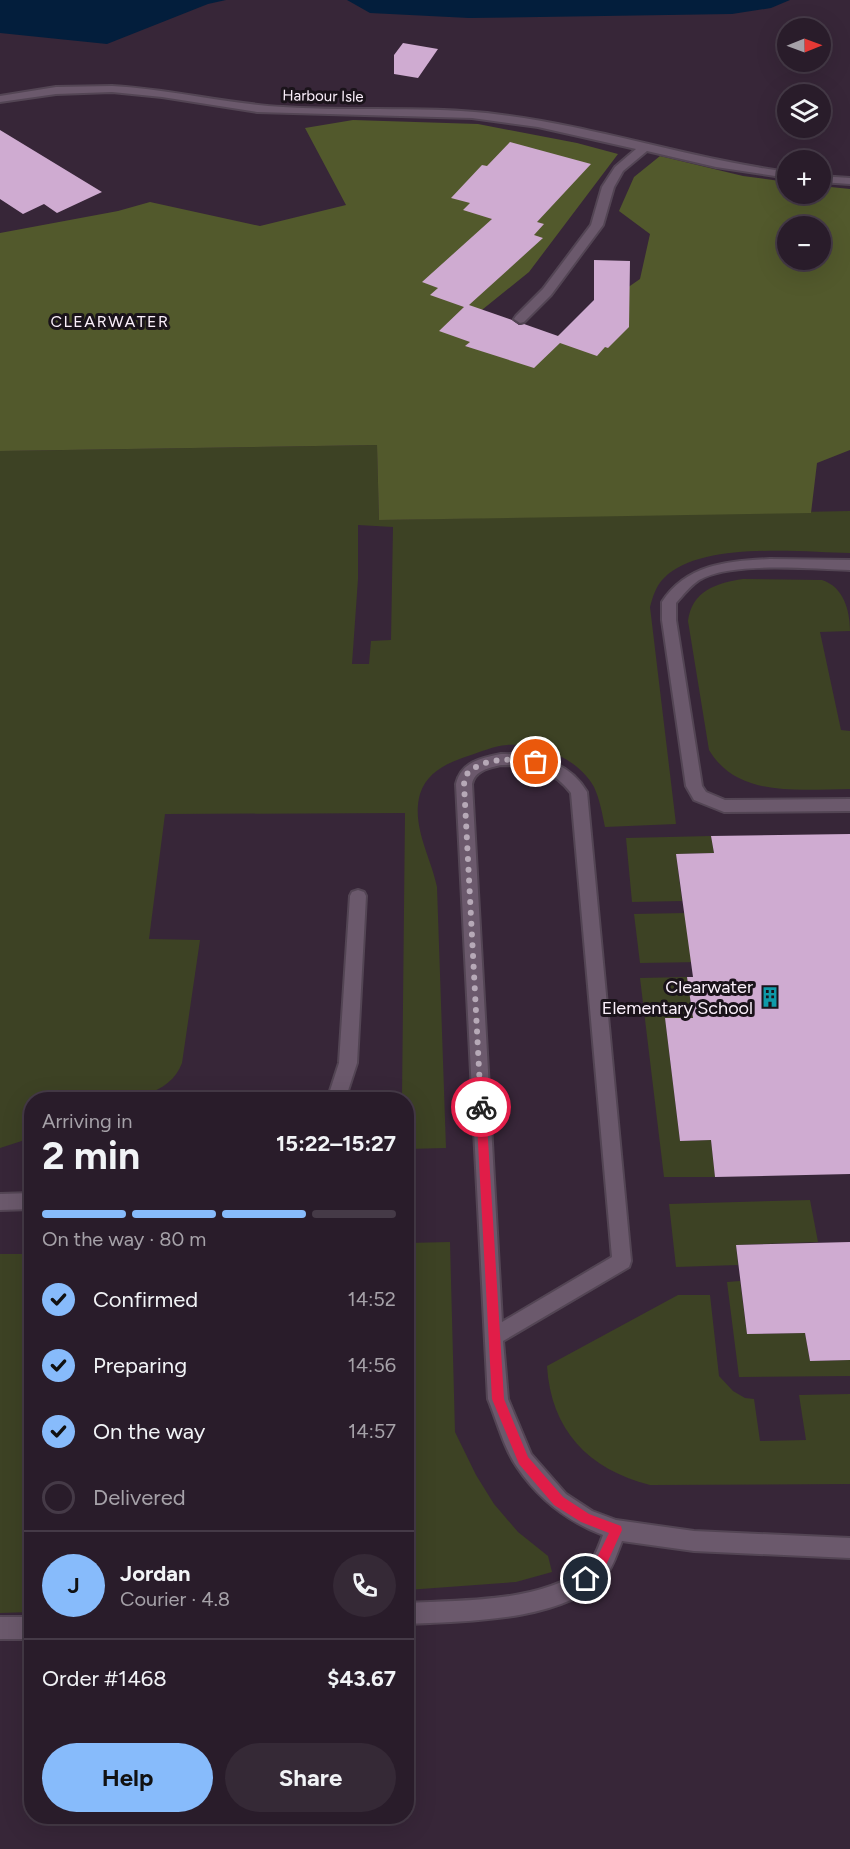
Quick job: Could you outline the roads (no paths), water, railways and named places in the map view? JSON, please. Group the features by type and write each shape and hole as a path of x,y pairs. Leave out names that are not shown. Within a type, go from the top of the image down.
{"street":[{"name":"Harbour Isle","path":"0,99 51,91 102,89 152,92 235,106 290,111 409,111 475,115 553,126 644,148 777,173"},
{"path":"520,319 547,292 597,225 608,187 619,169 644,148"},
{"path":"831,180 850,182"},
{"path":"850,565 723,568 697,576 669,602 669,620 691,776 700,796 724,806 850,805"},
{"path":"493,1337 622,1261 579,792 567,777 558,772 536,762 508,759 479,765 466,775 464,784 493,1337 498,1399 524,1460 559,1501 585,1518 616,1530 694,1541 850,1548"},
{"path":"339,1092 348,1063 358,896"},
{"path":"0,1202 24,1201"},
{"path":"414,1613 515,1604 575,1588 598,1570 616,1530"},
{"path":"0,1628 24,1628"}],"water":[{"path":"0,0 226,0 208,4 107,44 0,33"},
{"path":"347,0 790,0 771,8 732,14 469,18 370,13"}],"place":[{"name":"Clearwater Elementary School","path":"770,997"}],"district":[{"name":"CLEARWATER","path":"110,321"}]}
